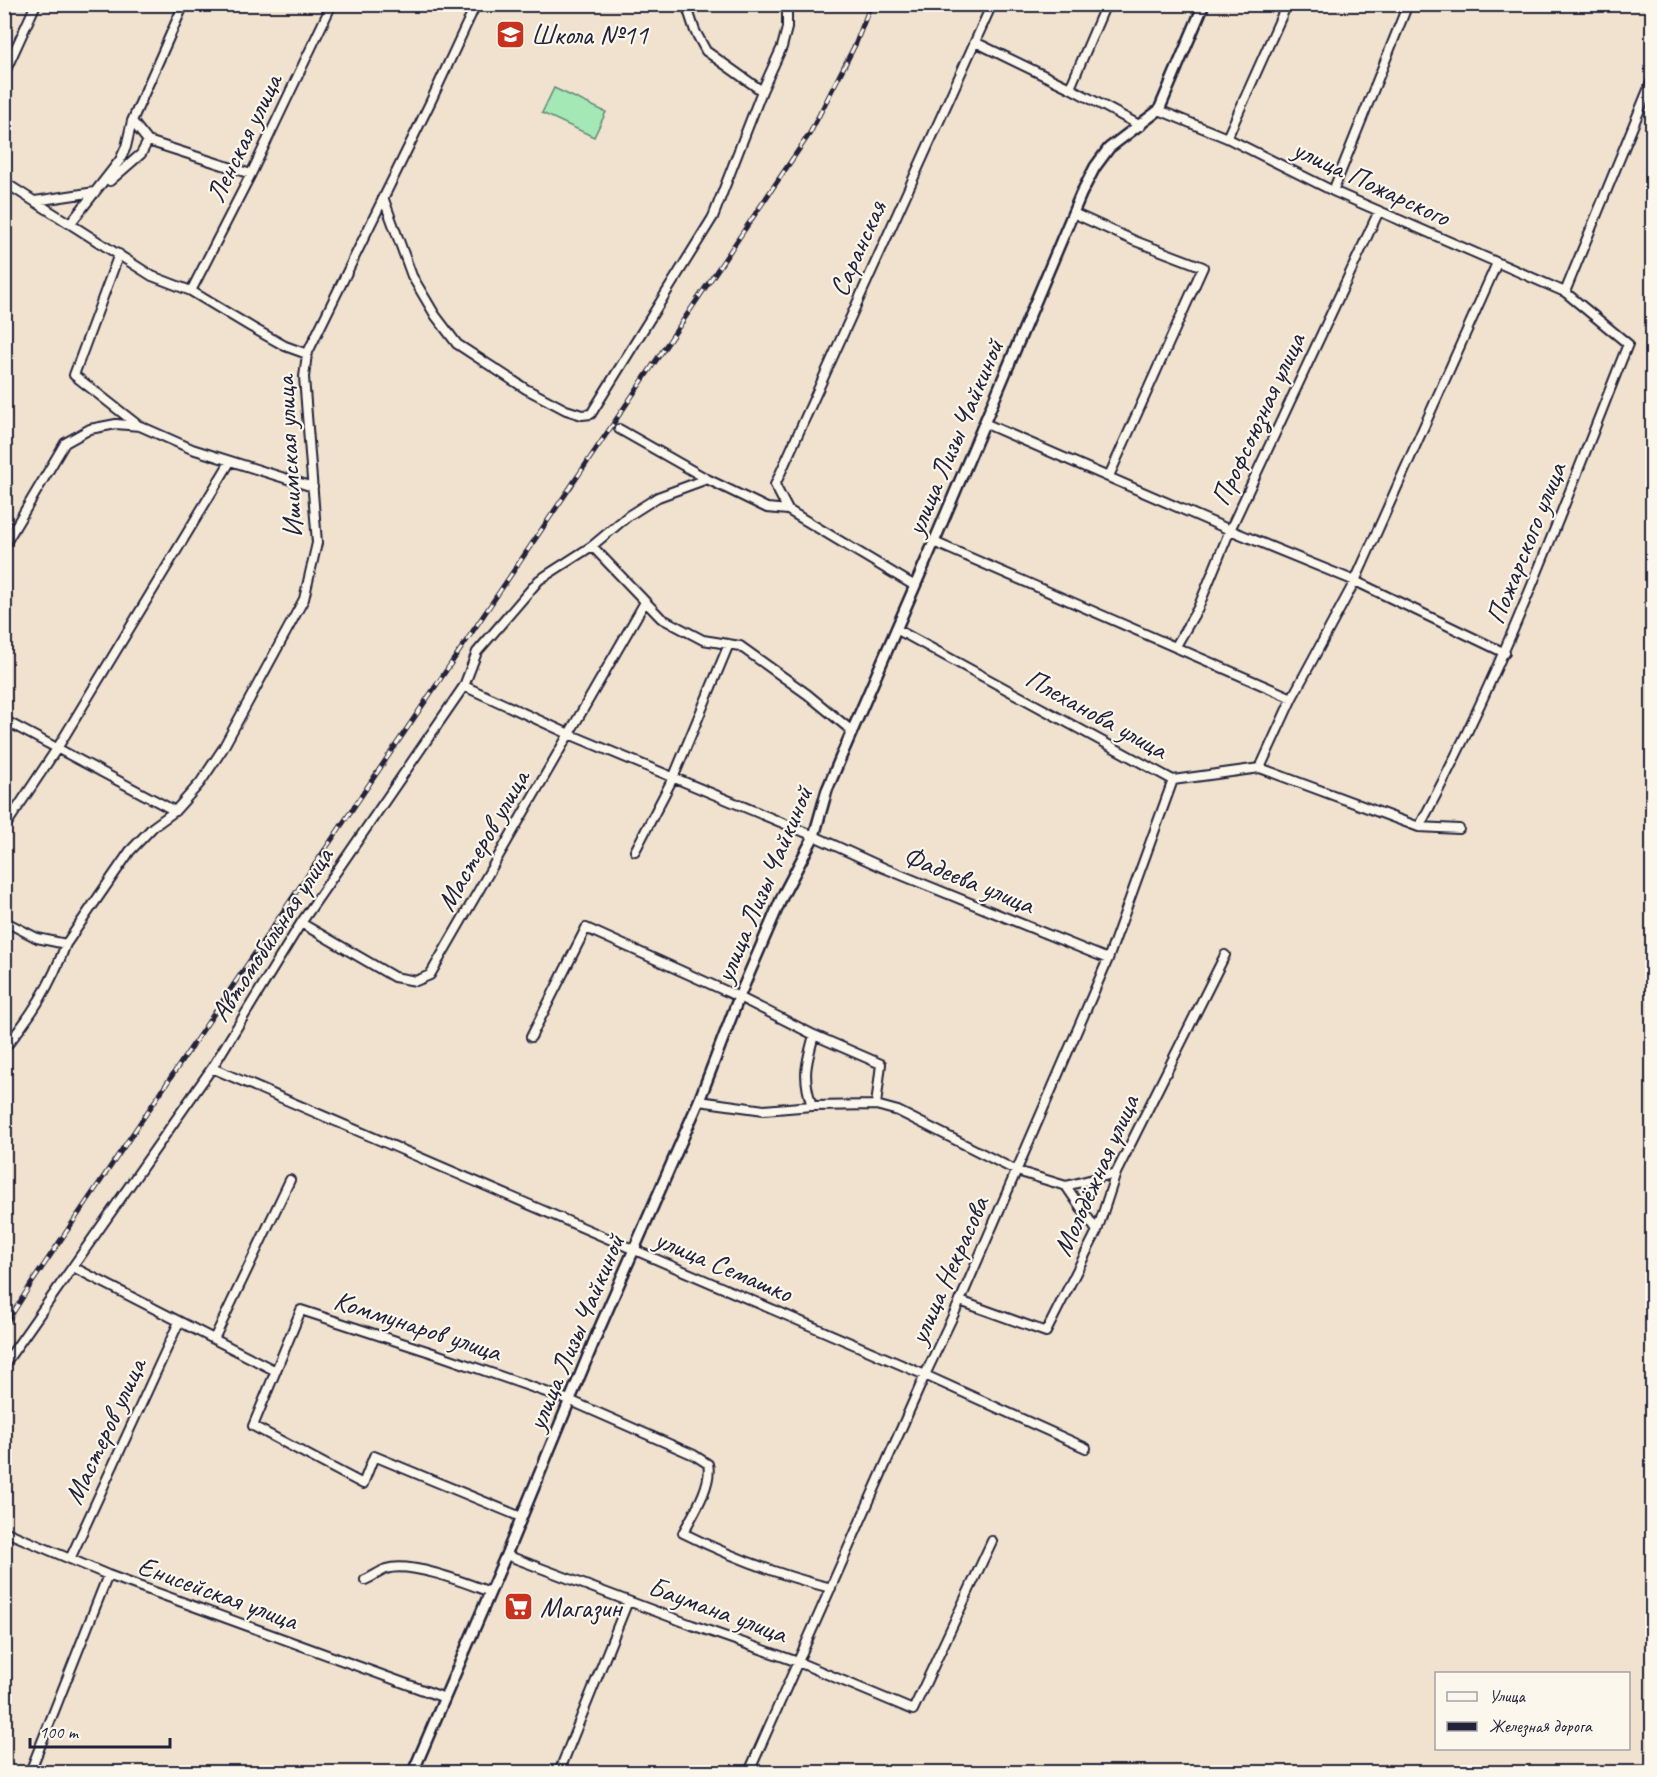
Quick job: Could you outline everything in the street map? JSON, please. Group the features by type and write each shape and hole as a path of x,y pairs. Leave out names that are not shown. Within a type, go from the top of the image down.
{"street":[{"path":"4,74 36,4"},
{"path":"70,224 120,160 126,147 132,121 184,4"},
{"name":"Ленская улица","path":"191,291 251,174 332,4"},
{"name":"Ишимская улица","path":"4,1049 39,1004 56,973 66,944 130,851 153,827 175,811 200,783 222,750 304,599 317,543 304,377 308,354 476,4"},
{"path":"700,4 687,6 695,31 706,51 762,91"},
{"path":"383,197 412,276 435,315 457,344 526,389 566,410 582,415 591,414 713,217 762,91 782,47 787,28 787,4"},
{"name":"Саранская","path":"788,510 775,485 992,4"},
{"path":"1070,88 1106,4"},
{"name":"улица Лизы Чайкиной","path":"413,1773 569,1401 699,1101 739,997 783,896 814,836 827,790 1072,213 1095,167 1109,148 1160,110 1204,4"},
{"path":"1227,138 1287,4"},
{"path":"1333,191 1408,4"},
{"path":"975,42 1070,88 1141,126"},
{"path":"1565,292 1653,80"},
{"name":"улица Пожарского","path":"1160,110 1227,138 1333,191 1565,292"},
{"path":"132,121 148,141 251,174"},
{"path":"35,201 94,193 141,154 148,141"},
{"path":"4,182 152,276 191,291 285,346 308,354"},
{"name":"Профсоюзная улица","path":"1176,646 1197,608 1230,530 1379,211"},
{"path":"1072,213 1135,241 1203,267 1109,476"},
{"path":"119,254 74,375 140,426 192,449 313,487"},
{"path":"1260,768 1292,698 1355,582 1497,263"},
{"name":"Пожарского улица","path":"1419,828 1450,770 1505,653 1628,344 1565,292"},
{"path":"984,423 1355,582 1505,653"},
{"path":"4,546 66,443 90,429 116,424 140,426"},
{"path":"618,429 707,479 767,508 788,510 915,586"},
{"name":"Ишимская улица","path":"4,828 58,747 230,462"},
{"name":"Автомобильная улица","path":"4,1365 212,1068 302,923 464,686 477,651 539,580 592,546 628,516 658,497 707,479"},
{"path":"934,542 1292,698"},
{"path":"592,546 661,618 703,640 740,646 807,694 852,731"},
{"name":"Мастеров улица","path":"302,923 394,978 416,981 430,975 645,602"},
{"name":"Плеханова улица","path":"896,629 1173,780 1260,768 1419,828 1459,829"},
{"path":"635,851 674,776 729,644"},
{"name":"Фадеева улица","path":"464,686 569,734 674,776 884,868 1108,960"},
{"path":"4,720 175,811"},
{"name":"улица Некрасова","path":"749,1773 960,1301 1108,960 1173,780"},
{"path":"4,921 37,938 66,944"},
{"path":"531,1037 586,928 881,1064 876,1105"},
{"name":"Молодёжная улица","path":"960,1301 1046,1332 1097,1231 1116,1173 1225,955"},
{"path":"812,1106 805,1086 805,1067 814,1035"},
{"name":"улица Семашко","path":"212,1068 925,1376 1086,1448"},
{"path":"699,1101 764,1110 812,1106 876,1105 898,1111 1017,1171 1066,1186 1116,1173"},
{"path":"214,1340 290,1180"},
{"path":"1066,1186 1097,1231"},
{"path":"73,1266 276,1371"},
{"name":"Коммунаров улица","path":"521,1517 374,1456 363,1484 253,1426 301,1310 569,1401 694,1455 708,1464 710,1471 702,1497 683,1533 766,1569 831,1588"},
{"name":"Мастеров улица","path":"70,1559 179,1322"},
{"path":"4,1531 108,1575"},
{"name":"Баумана улица","path":"506,1555 692,1626 798,1662 913,1710 992,1541"},
{"path":"365,1580 385,1569 395,1567 441,1573 490,1592"},
{"name":"Енисейская улица","path":"30,1773 108,1575 445,1698"},
{"path":"559,1773 628,1601"}],"green space":[{"path":"554,88 606,112 594,137 542,113"}],"railway":[{"path":"4,1327 810,133 856,43 871,4"}],"place":[{"name":"Школа №11","path":"510,34"},
{"name":"Магазин","path":"519,1607"}]}
